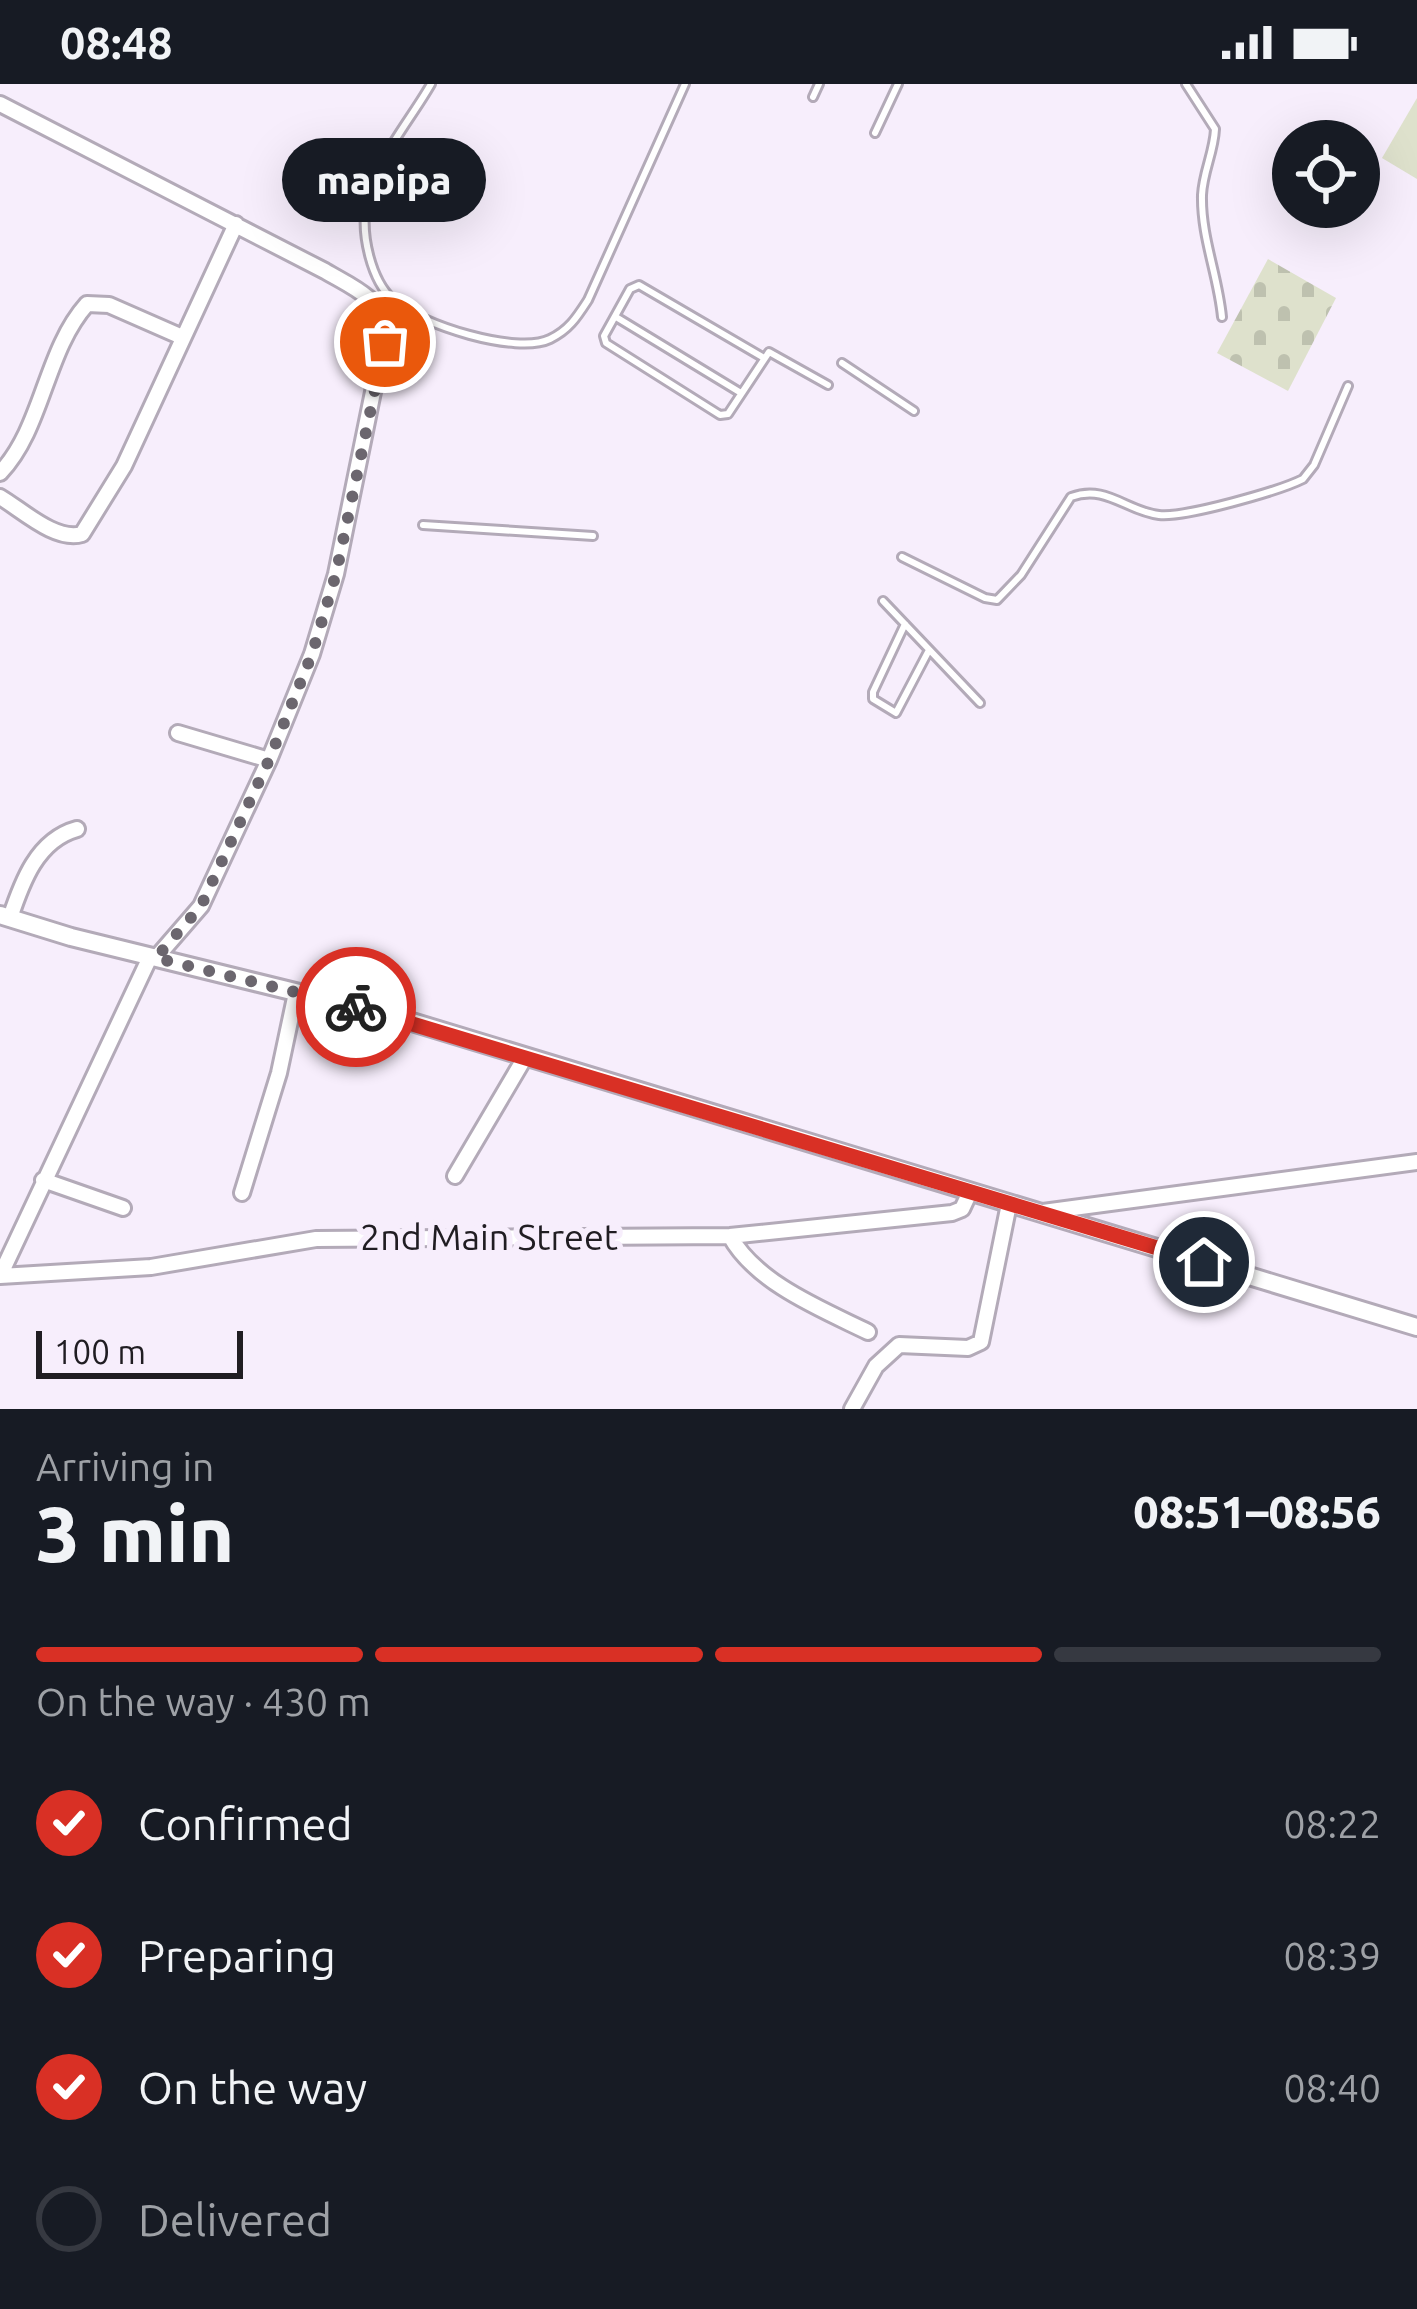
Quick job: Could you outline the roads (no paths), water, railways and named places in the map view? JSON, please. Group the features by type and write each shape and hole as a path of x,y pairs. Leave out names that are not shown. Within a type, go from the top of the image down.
{"street":[{"path":"0,104 370,297 383,314 386,328 336,574 312,654 269,760 201,906 153,958 0,1276"},
{"path":"0,497 60,534 82,535 124,466 236,224"},
{"path":"0,473 87,304 109,305 182,337"},
{"path":"178,733 269,760"},
{"path":"77,830 47,844 5,917 405,1020 1417,1327"},
{"path":"242,1193 279,1073 296,993"},
{"path":"454,1176 524,1059"},
{"path":"1043,1212 1417,1162"},
{"path":"43,1180 123,1208"},
{"name":"2nd Main Street","path":"0,1276 151,1267 316,1239 730,1236 952,1213 962,1209 969,1193"},
{"path":"852,1409 876,1366 898,1345 968,1348 981,1342 1009,1204"},
{"path":"730,1236 744,1259 759,1270 868,1331"}],"lane":[{"path":"431,84 371,186 365,236 375,271 393,301 440,325 482,339 528,344 547,341 570,327 588,300 685,84"},
{"path":"812,97 819,84"},
{"path":"875,133 898,84"},
{"path":"1186,84 1215,129 1203,179 1202,212 1222,317"},
{"path":"764,358 640,285 630,289 604,336 606,343 720,416 728,414 769,352 828,385"},
{"path":"615,316 741,393"},
{"path":"842,363 914,411"},
{"path":"902,557 997,600 1021,575 1071,497 1100,493 1150,514 1185,515 1303,479 1314,465 1348,386"},
{"path":"423,525 593,536"},
{"path":"884,601 980,703"},
{"path":"905,624 872,692 874,700 896,713 928,652"}],"place":[{"name":"mapipa","path":"385,342"}]}
